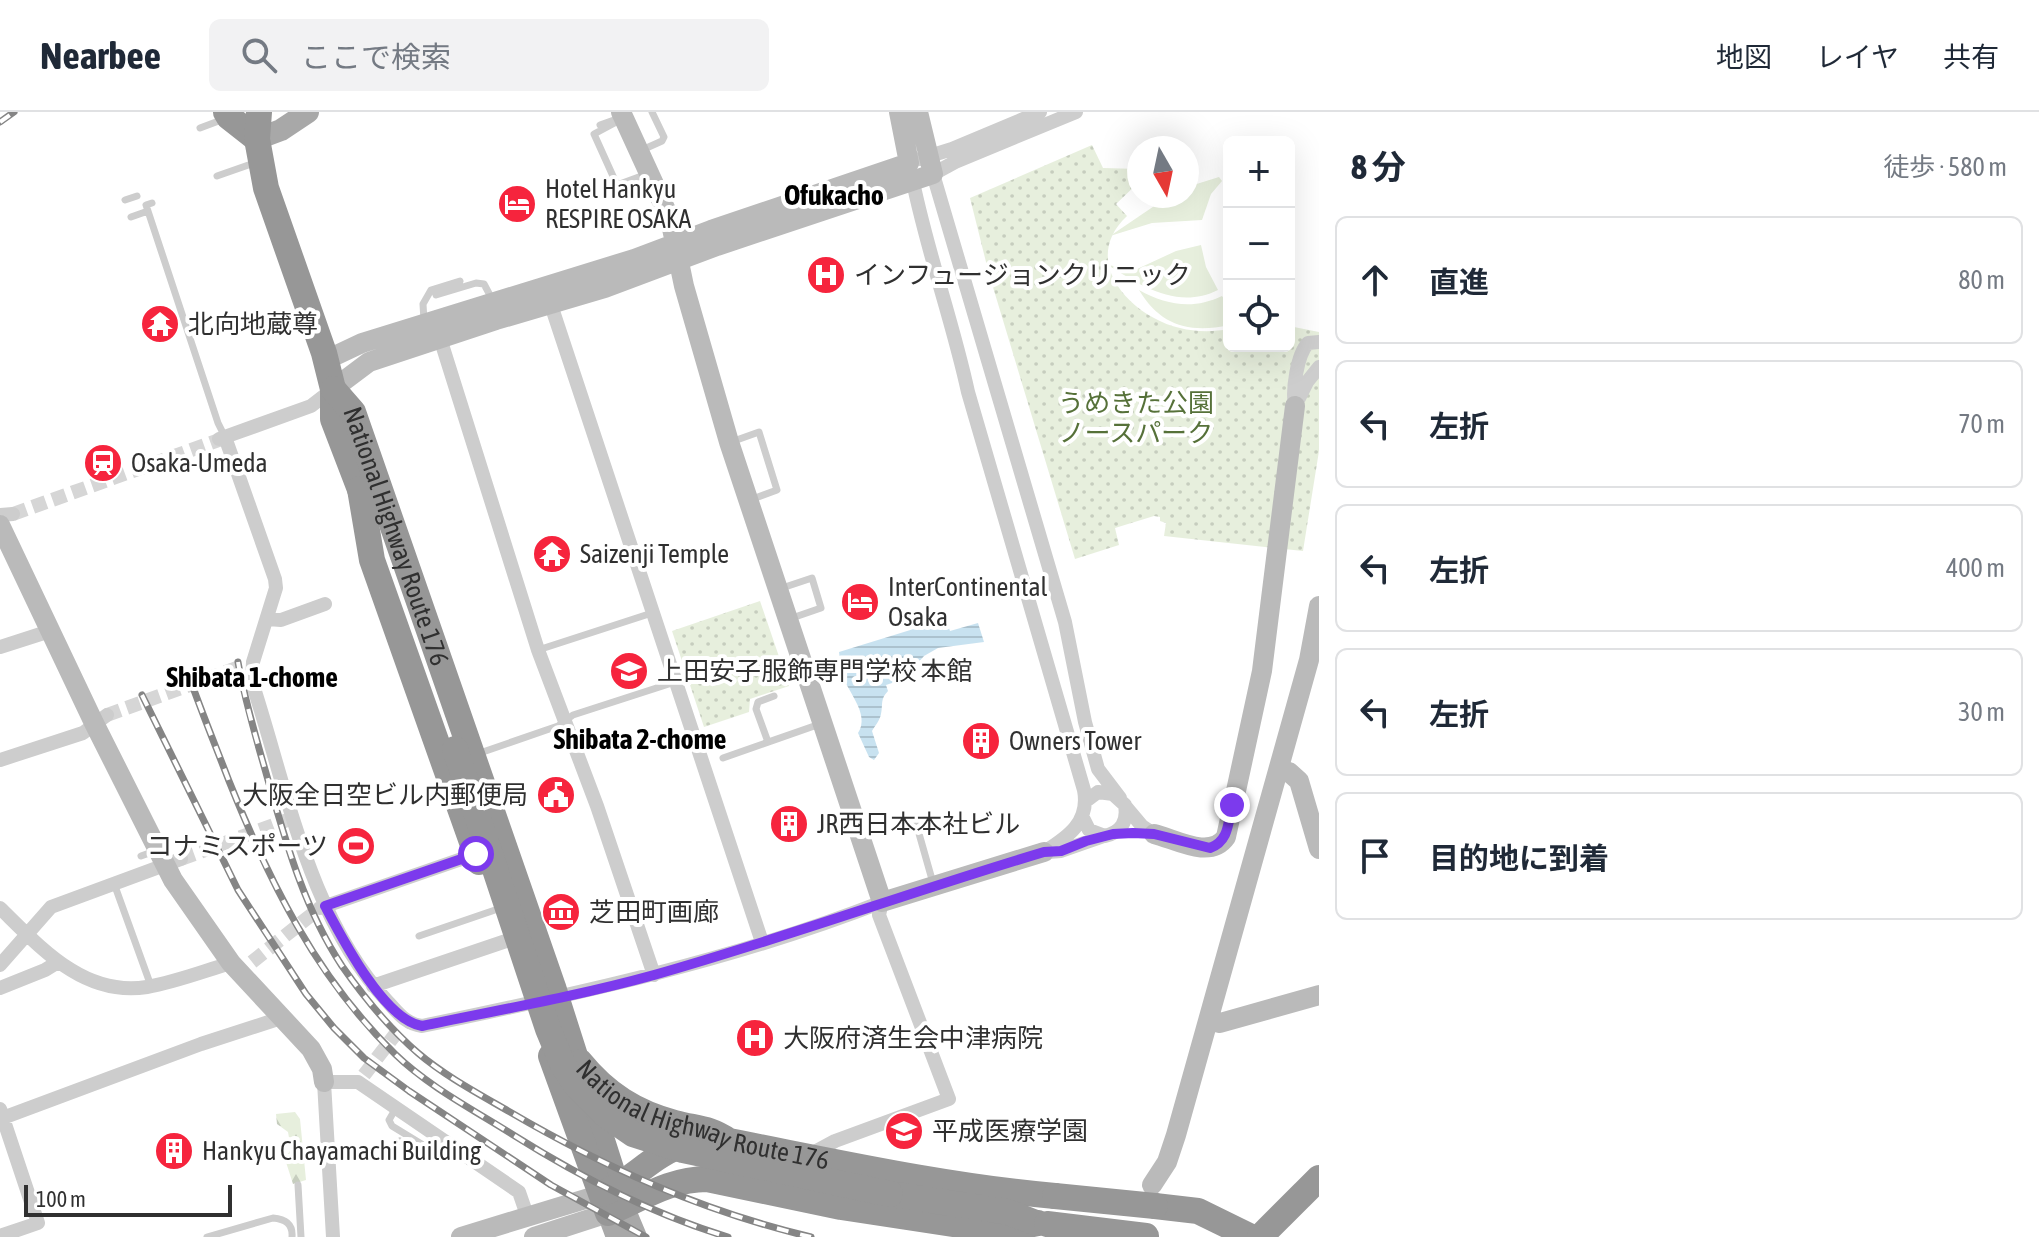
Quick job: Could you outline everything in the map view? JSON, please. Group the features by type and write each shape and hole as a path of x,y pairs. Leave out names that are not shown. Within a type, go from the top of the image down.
{"highway":[{"name":"National Highway Route 176","path":"259,112 258,150 266,188 326,360 333,389 333,419 464,752 557,999 574,1053 600,1086 621,1101 665,1120 712,1130 729,1141 977,1189 1055,1196 1153,1195 1198,1211 1251,1237"},
{"path":"228,115 258,150"},
{"name":"National Highway Route 176","path":"333,389 353,412 464,752 548,1029 563,1065 591,1103 633,1134 683,1150 890,1194 1008,1212 1042,1224 1148,1237"},
{"path":"360,489 372,560 526,1005 614,1207"},
{"path":"574,1053 614,1207"},
{"path":"614,1207 657,1156 670,1149 703,1141 729,1141"},
{"path":"1260,1237 1319,1178"},
{"path":"614,1207 674,1183 707,1179 841,1207 945,1223 1004,1230 1042,1224"}],"main road":[{"path":"258,150 308,112"},
{"path":"614,1207 636,1237"}],"street":[{"path":"899,112 921,169 1065,622 1098,769 1142,826 1154,834"},
{"path":"918,112 921,169 917,205 956,337 968,392 1089,830 1109,835 1154,834 1204,848 1216,846 1226,837 1262,671 1302,350 1308,343 1319,342"},
{"path":"921,169 952,149 1040,112"},
{"path":"1044,852 1069,837 1078,827 1084,808 1098,792 1113,794 1122,802 1125,822 1109,835 1061,851 1044,852 934,885 654,975 557,999 422,1026 405,1022 373,986 322,907 292,818 249,664 268,619 276,588 275,579 222,438 311,406 369,362 551,305 678,252 921,169 955,162 1076,112"},
{"path":"623,115 670,219 684,286 747,501 882,902 879,915 949,1099 835,1141 807,1156"},
{"path":"326,360 362,343 493,301 678,252"},
{"path":"551,305 762,942"},
{"path":"440,338 538,650 566,720 654,975"},
{"path":"1295,406 1319,367"},
{"path":"4,518 50,631 100,719 161,858 281,1018 317,1058 324,1082 333,1237"},
{"path":"268,619 281,620 325,604"},
{"path":"1139,1237 1167,1162 1243,918 1279,770 1314,661 1319,606"},
{"path":"0,647 50,631"},
{"path":"0,759 83,733 100,719"},
{"path":"1279,770 1309,778 1319,849"},
{"path":"322,907 476,854"},
{"path":"0,965 51,907 112,884 161,858"},
{"path":"0,908 58,962 94,983 115,988 151,986 241,965"},
{"path":"373,986 506,941"},
{"path":"0,988 58,962"},
{"path":"1209,1020 1220,1023 1319,995"},
{"path":"0,1236 38,1223 1,1115 281,1018"},
{"path":"324,1082 361,1078 396,1108 519,1192 531,1227"},
{"path":"461,1237 531,1227 614,1207"}],"lane":[{"path":"639,151 662,141 664,137 652,112"},
{"path":"200,128 228,115"},
{"path":"600,125 623,115"},
{"path":"623,115 594,134 617,185 649,174"},
{"path":"217,176 258,150"},
{"path":"125,200 137,196"},
{"path":"131,217 150,207 175,304 222,438"},
{"path":"425,323 423,304 431,290 460,281"},
{"path":"436,295 476,283 484,284 493,301"},
{"path":"729,442 759,432 777,490 747,501"},
{"path":"777,590 812,578 821,608 787,619"},
{"path":"538,650 654,613"},
{"path":"464,752 558,726 573,715 677,681"},
{"path":"768,742 756,709 758,702 774,696"},
{"path":"723,758 822,723"},
{"path":"916,823 934,885"},
{"path":"112,884 151,986"},
{"path":"419,936 495,910"},
{"path":"396,1108 389,1120 392,1126 428,1148"},
{"path":"400,1141 427,1158 438,1157 449,1144"},
{"path":"298,1185 301,1237"},
{"path":"207,1237 273,1218 284,1219 291,1226 292,1237"}],"green space":[{"name":"うめきた公園 ノースパーク","path":"1092,145 1103,168 1127,169 1127,193 1116,204 1127,216 1113,233 1108,251 1109,268 1117,284 1144,312 1161,322 1186,329 1223,330 1223,352 1295,352 1295,327 1319,332 1319,451 1303,551 1164,536 1166,523 1154,516 1115,528 1119,545 1075,559 989,274 970,198"},
{"path":"1219,177 1222,181 1211,194 1202,220 1152,223 1110,236 1151,208 1199,208 1199,183"},
{"path":"1201,245 1206,267 1218,290 1203,296 1160,293 1108,265 1135,270 1176,251"},
{"path":"1139,290 1180,304 1201,303 1222,296 1223,326 1201,328 1177,324 1156,312"},
{"path":"760,601 789,686 750,699 749,712 704,727 672,631"},
{"path":"295,1112 300,1119 306,1180 293,1184 285,1159 291,1149 288,1132 277,1124 276,1114"}],"water":[{"path":"946,619 950,631 978,623 984,642 938,648 924,656 904,679 886,685 888,691 872,731 879,753 874,760 869,757 858,733 862,718 841,672 839,652"}],"tunnel":[{"path":"13,514 219,440"},
{"path":"107,715 245,665"},
{"path":"181,859 290,819"},
{"path":"252,962 320,908"},
{"path":"364,1075 404,1023"}],"railway":[{"path":"0,122 14,112"},
{"path":"238,662 275,804 307,899 342,966 397,1033 451,1077 582,1152 693,1201 811,1237"},
{"path":"190,679 244,818 297,926 341,993 395,1054 437,1088 566,1166 645,1206 728,1237"},
{"path":"142,695 238,890 306,994 334,1028 364,1058 409,1091 551,1185 646,1237"}],"place":[{"name":"Hotel Hankyu RESPIRE OSAKA","path":"517,204"},
{"name":"インフュージョンクリニック","path":"826,275"},
{"name":"北向地蔵尊","path":"160,324"},
{"name":"Osaka-Umeda","path":"103,463"},
{"name":"Saizenji Temple","path":"552,554"},
{"name":"InterContinental Osaka","path":"860,602"},
{"name":"上田安子服飾専門学校 本館","path":"629,671"},
{"name":"Owners Tower","path":"981,741"},
{"name":"大阪全日空ビル内郵便局","path":"556,795"},
{"name":"JR西日本本社ビル","path":"789,824"},
{"name":"コナミスポーツ","path":"356,846"},
{"name":"芝田町画廊","path":"561,912"},
{"name":"大阪府済生会中津病院","path":"755,1038"},
{"name":"平成医療学園","path":"904,1131"},
{"name":"Hankyu Chayamachi Building","path":"174,1151"}],"district":[{"name":"Ofukacho","path":"834,195"},
{"name":"Shibata 1-chome","path":"252,677"},
{"name":"Shibata 2-chome","path":"640,739"}],"route":[{"path":"476,854 325,906 347,948 373,986 410,1024 422,1026 575,995 654,975 934,885 1044,852 1073,848 1113,834 1154,834 1210,848 1222,843 1226,837 1232,805"}]}
